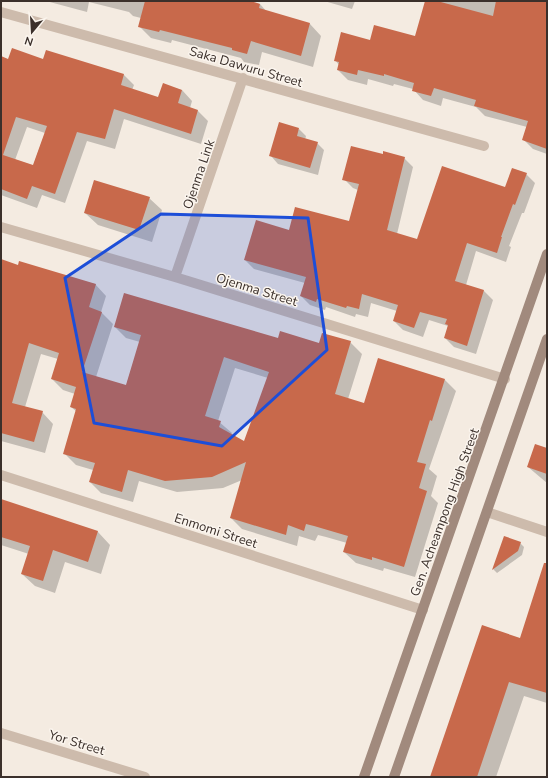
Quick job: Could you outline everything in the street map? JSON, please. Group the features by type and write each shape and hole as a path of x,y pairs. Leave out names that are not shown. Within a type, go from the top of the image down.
{"main road":[{"name":"Gen. Acheampong High Street","path":"364,777 505,379 547,254"},
{"path":"394,777 547,339"}],"street":[{"name":"Saka Dawuru Street","path":"1,12 484,146"},
{"name":"Ojenma Link","path":"175,277 243,78"},
{"name":"Ojenma Street","path":"1,227 175,277 505,379"},
{"name":"Enmomi Street","path":"1,475 423,610"},
{"path":"486,512 547,532"},
{"name":"Yor Street","path":"1,733 145,777"}],"highlighted area":[{"path":"161,214 308,218 327,350 222,446 94,423 65,278"}],"building":[{"path":"145,1 251,1 260,4 259,8 310,23 301,56 251,41 247,54 232,50 232,48 160,30 159,32 138,27"},
{"path":"425,1 437,1 493,16 496,1 547,1 547,149 522,140 528,121 474,106 476,100 434,88 431,96 412,91 414,83 384,74 384,76 358,70 357,75 337,70 339,62 334,61 341,32 370,40 374,25 415,36"},
{"path":"12,48 43,59 46,50 124,74 121,85 158,97 163,83 182,90 178,103 198,110 191,134 114,109 105,139 77,132 55,194 32,186 27,199 1,189 1,56 8,59","holes":["16,117 47,126 33,165 3,155"]},
{"path":"279,122 299,128 297,136 318,142 310,168 269,156"},
{"path":"351,146 383,154 383,151 405,157 387,230 417,239 442,166 505,187 512,168 527,173 515,205 513,204 497,253 467,243 455,281 484,290 467,346 444,338 448,325 445,324 447,319 420,312 414,328 393,321 398,305 362,294 359,309 347,306 346,308 317,299 316,302 300,296 306,277 244,260 256,220 289,230 295,207 349,221 359,184 342,180"},
{"path":"94,180 150,197 139,230 84,213"},
{"path":"1,259 18,265 19,261 96,284 89,307 102,312 82,372 126,385 141,335 114,327 124,293 278,338 280,331 319,343 322,333 351,341 335,394 364,403 378,358 445,379 417,462 426,464 419,488 427,491 404,567 372,557 372,560 343,552 348,536 314,526 306,524 304,531 288,525 286,535 230,518 246,462 212,477 165,481 128,470 122,492 89,482 95,463 63,454 76,409 70,407 76,387 51,379 59,353 29,343 12,403 43,411 34,442 1,433","holes":["224,357 269,372 244,441 219,427 221,421 205,416"]},
{"path":"535,444 547,448 547,474 527,467"},
{"path":"1,499 98,531 88,562 53,550 43,581 21,574 30,546 1,537"},
{"path":"504,536 521,542 518,551 492,570"},
{"path":"544,563 547,563 547,693 509,682 477,777 430,777 482,625 520,638"}]}
